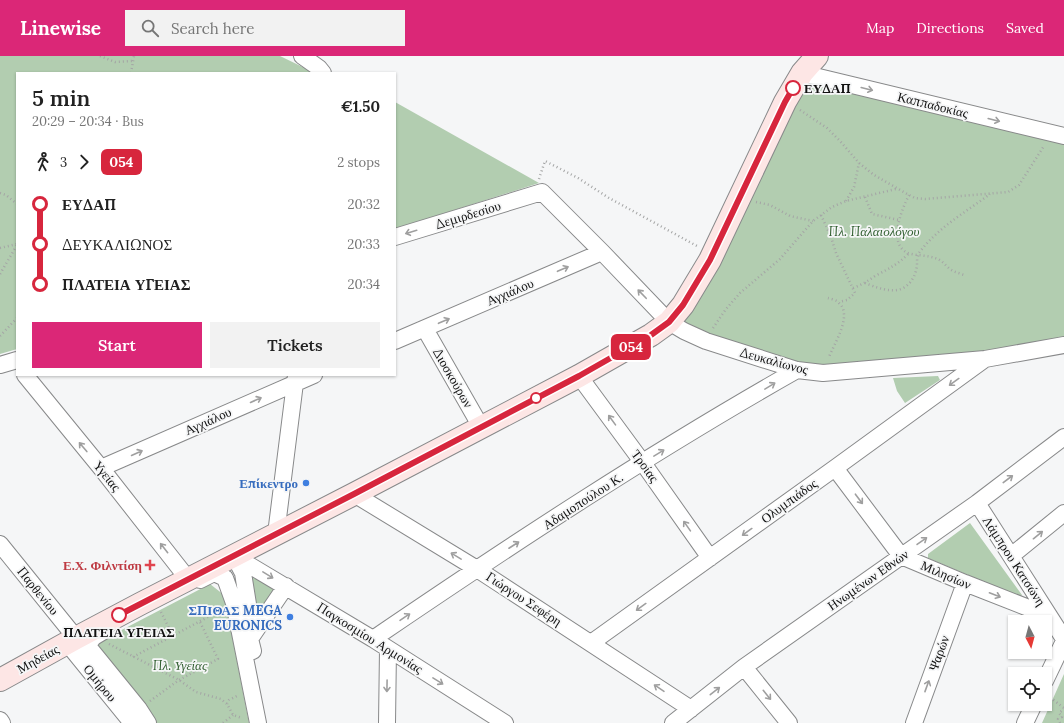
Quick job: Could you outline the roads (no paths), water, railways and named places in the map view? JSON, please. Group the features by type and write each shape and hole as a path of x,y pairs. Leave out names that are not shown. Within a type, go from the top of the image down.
{"street":[{"path":"302,56 322,72"},
{"name":"Μηδείας","path":"0,680 79,639 188,579 579,376 651,335 669,322 683,305 710,260 785,102 802,73 817,56"},
{"name":"Καππαδοκίας","path":"802,73 1058,135"},
{"name":"Δεμιρδεσίου","path":"396,237 537,194"},
{"name":"Δευκαλίωνος","path":"537,194 602,252 669,322 706,341 797,370 823,373 985,358 1064,345"},
{"name":"Αγχιάλου","path":"396,341 602,252"},
{"name":"Διοσκούρων","path":"425,329 481,427"},
{"name":"Ολυμπιάδος","path":"591,643 835,468 985,358"},
{"path":"0,365 16,361"},
{"name":"Αδαμοπούλου Κ.","path":"373,639 477,569 643,463 797,370"},
{"name":"Υγείας","path":"26,376 101,468 188,579"},
{"name":"Αγχιάλου","path":"101,468 295,379 309,376"},
{"name":"Τροίας","path":"579,376 710,558"},
{"path":"276,534 295,379"},
{"name":"Ηνωμένων Εθνών","path":"673,723 744,667 977,503 1064,437"},
{"name":"Μιλησίων","path":"835,468 902,556 964,583 1046,615"},
{"name":"Γιώργου Σεφέρη","path":"354,494 477,569 691,709"},
{"name":"Λάμπρου Κατσώνη","path":"977,503 1048,615"},
{"path":"1011,556 1064,513"},
{"name":"Παρθενίου","path":"0,544 79,639"},
{"path":"234,556 232,574 241,623 250,639 261,722"},
{"name":"Παγκοσμίου Αρμονίας","path":"234,556 373,639 505,723"},
{"path":"79,639 156,603 214,573 225,578 234,603 261,722"},
{"name":"Ψαρών","path":"914,723 964,583"},
{"path":"250,639 286,586"},
{"name":"Λάμπρου Κατσώνη","path":"1052,621 1064,640"},
{"path":"79,639 88,645 135,716 148,723"},
{"name":"Ομήρου","path":"79,639 135,716"},
{"path":"1051,667 1064,640"},
{"path":"387,723 388,649"},
{"path":"744,667 789,723"},
{"path":"1025,723 1031,711"}],"place":[{"name":"ΕΥΔΑΠ","path":"793,88"},
{"name":"Επίκεντρο","path":"306,483"},
{"name":"Ε.Χ. Φιλντίση","path":"150,565"},
{"name":"ΠΛΑΤΕΙΑ ΥΓΕΙΑΣ","path":"119,615"},
{"name":"ΣΠΙΘΑΣ MEGA EURONICS","path":"290,617"}],"park label":[{"name":"Πλ. Παλαιολόγου","path":"874,231"},
{"name":"Πλ. Υγείας","path":"180,665"}]}
